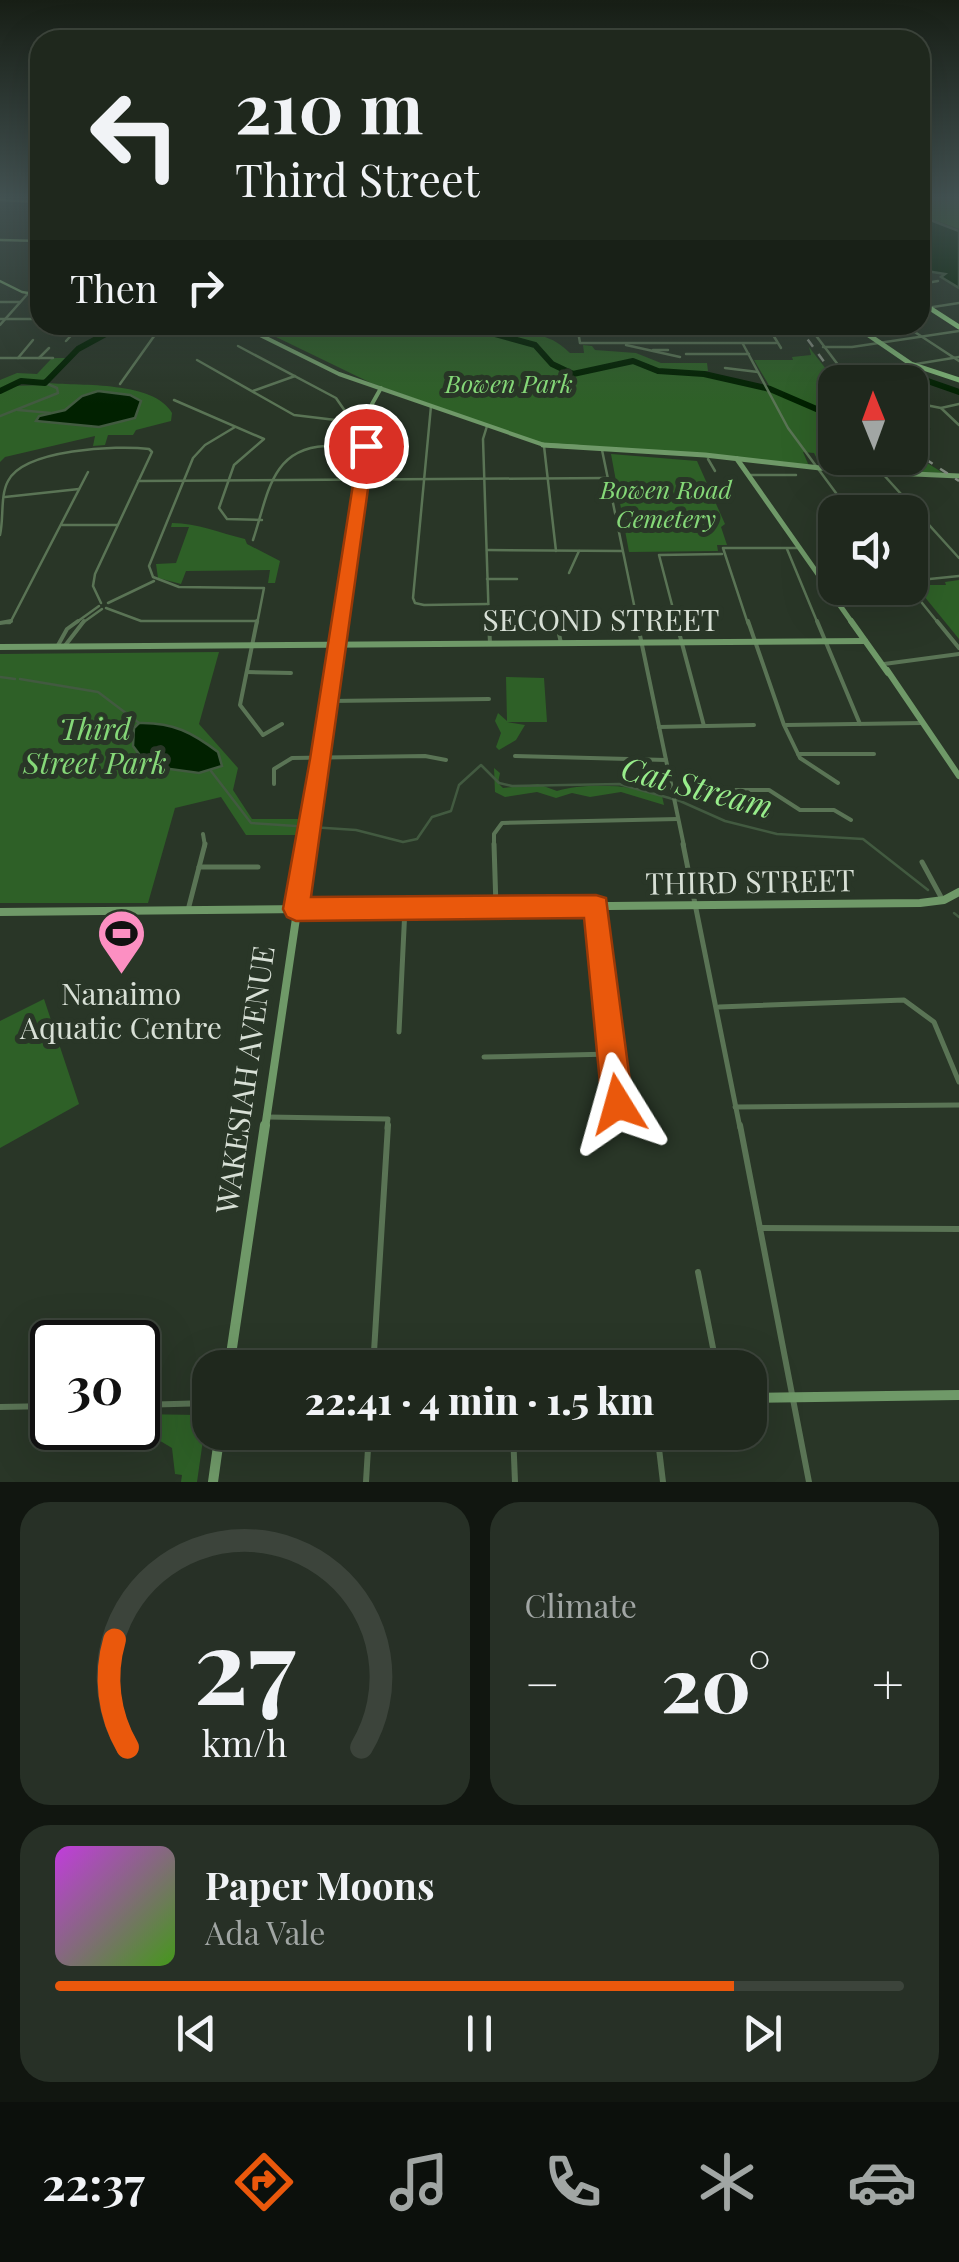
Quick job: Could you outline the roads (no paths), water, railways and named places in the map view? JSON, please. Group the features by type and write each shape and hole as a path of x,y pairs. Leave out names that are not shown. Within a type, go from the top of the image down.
{"highway":[{"path":"930,309 959,329"}],"main road":[{"path":"0,282 30,294"},
{"path":"0,282 27,294"},
{"path":"18,290 30,288"},
{"path":"265,335 318,364 544,445 816,470"},
{"path":"867,335 911,364 959,380"},
{"name":"WAKESIAH AVENUE","path":"232,1350 369,424 374,393 381,388"},
{"path":"667,455 816,470"},
{"path":"794,466 802,464 806,457"},
{"path":"738,460 818,573"},
{"path":"746,473 755,464"},
{"path":"928,475 959,476"},
{"path":"840,605 959,776"},
{"name":"SECOND STREET","path":"0,647 866,643"},
{"name":"THIRD STREET","path":"0,912 696,906 942,900 959,892"},
{"path":"767,1398 959,1395"},
{"path":"213,1482 217,1450"}],"street":[{"path":"930,283 938,282"},
{"path":"2,321 30,291"},
{"path":"0,302 20,302"},
{"path":"930,308 959,304"},
{"path":"2,321 30,320"},
{"path":"823,348 959,329"},
{"path":"66,341 72,335"},
{"path":"120,384 155,335"},
{"path":"579,335 580,342 668,350"},
{"path":"772,335 781,348"},
{"path":"815,335 837,365"},
{"path":"919,335 953,358"},
{"path":"18,358 33,340"},
{"path":"665,356 666,343"},
{"path":"743,343 806,457 836,495"},
{"path":"626,346 776,343"},
{"path":"238,346 340,402 344,411 340,421"},
{"path":"644,347 665,356 680,357"},
{"path":"39,358 49,348"},
{"path":"686,354 749,354"},
{"path":"0,358 52,358"},
{"path":"911,364 959,359"},
{"path":"197,360 294,415 369,424"},
{"path":"725,368 758,372"},
{"path":"253,391 295,376"},
{"path":"174,400 264,440 236,462 220,513 232,520 262,520"},
{"path":"928,405 941,408 959,404"},
{"path":"431,406 415,603 488,604"},
{"path":"941,408 959,425"},
{"path":"487,426 484,480 490,644"},
{"path":"154,581 150,566 198,451 236,427"},
{"path":"544,445 556,550"},
{"path":"253,540 278,465 305,447 325,446 332,454"},
{"path":"0,535 8,480 27,465 86,450 143,447 152,452 95,574 93,586 103,606 142,621 258,621"},
{"path":"602,450 717,1007 808,1482"},
{"path":"708,458 715,471"},
{"path":"0,622 10,622 88,472"},
{"path":"746,473 796,475"},
{"path":"884,475 959,558"},
{"path":"138,481 607,478"},
{"path":"5,497 79,489"},
{"path":"60,526 118,525"},
{"path":"800,548 724,548 724,554 798,754 838,782"},
{"path":"787,548 860,724"},
{"path":"487,550 622,552"},
{"path":"569,573 580,551"},
{"path":"704,726 659,555 724,554"},
{"path":"928,581 959,576"},
{"path":"487,580 517,579"},
{"path":"60,646 67,630 103,606 154,581 174,588 264,588 240,695 243,713 263,735 282,724"},
{"path":"881,664 959,652 925,605"},
{"path":"554,612 561,643"},
{"path":"246,672 292,673"},
{"path":"330,700 488,699"},
{"path":"784,724 922,724"},
{"path":"659,727 754,725"},
{"path":"798,754 874,754"},
{"path":"515,756 666,760"},
{"path":"274,784 274,769 292,758 446,760"},
{"path":"672,790 769,790 800,810 834,810 851,820"},
{"path":"496,907 494,832 498,825 509,821 678,820"},
{"path":"188,910 206,842 203,834"},
{"path":"922,862 942,900"},
{"path":"200,867 258,866"},
{"path":"596,906 618,1104"},
{"path":"399,1032 405,908"},
{"path":"717,1007 904,1000 930,1012 959,1082"},
{"path":"484,1057 611,1054"},
{"path":"735,1107 959,1105"},
{"path":"264,1118 388,1119 374,1350"},
{"path":"760,1228 959,1228"},
{"path":"698,1272 713,1350"},
{"path":"160,1404 192,1404"},
{"path":"0,1406 30,1406"},
{"path":"366,1482 368,1450"},
{"path":"514,1450 514,1482"},
{"path":"659,1450 663,1482"}],"waterway":[{"path":"0,391 21,381 45,383 78,349 104,335"},
{"path":"499,335 535,345 552,364 573,374 633,361 658,371 704,374 770,389 818,410"},
{"path":"928,381 959,392"},
{"path":"0,416 58,393 57,388 45,383"},
{"path":"18,410 51,413"},
{"name":"Cat Stream","path":"0,677 15,679"},
{"name":"Cat Stream","path":"20,679 98,692 139,723"},
{"name":"Cat Stream","path":"211,771 251,823 356,830 403,842 417,839 432,817 451,811 459,785 481,765 499,783 512,786 619,784 680,801 725,821 777,834 863,839 928,890"},
{"name":"Cat Stream","path":"954,913 959,917"}],"railway":[{"path":"804,335 826,365"},
{"path":"928,461 959,481"}],"place":[{"name":"Nanaimo Aquatic Centre","path":"121,976"}],"park label":[{"name":"Bowen Park","path":"509,384"},
{"name":"Bowen Road Cemetery","path":"666,504"},
{"name":"Third Street Park","path":"95,747"}]}
